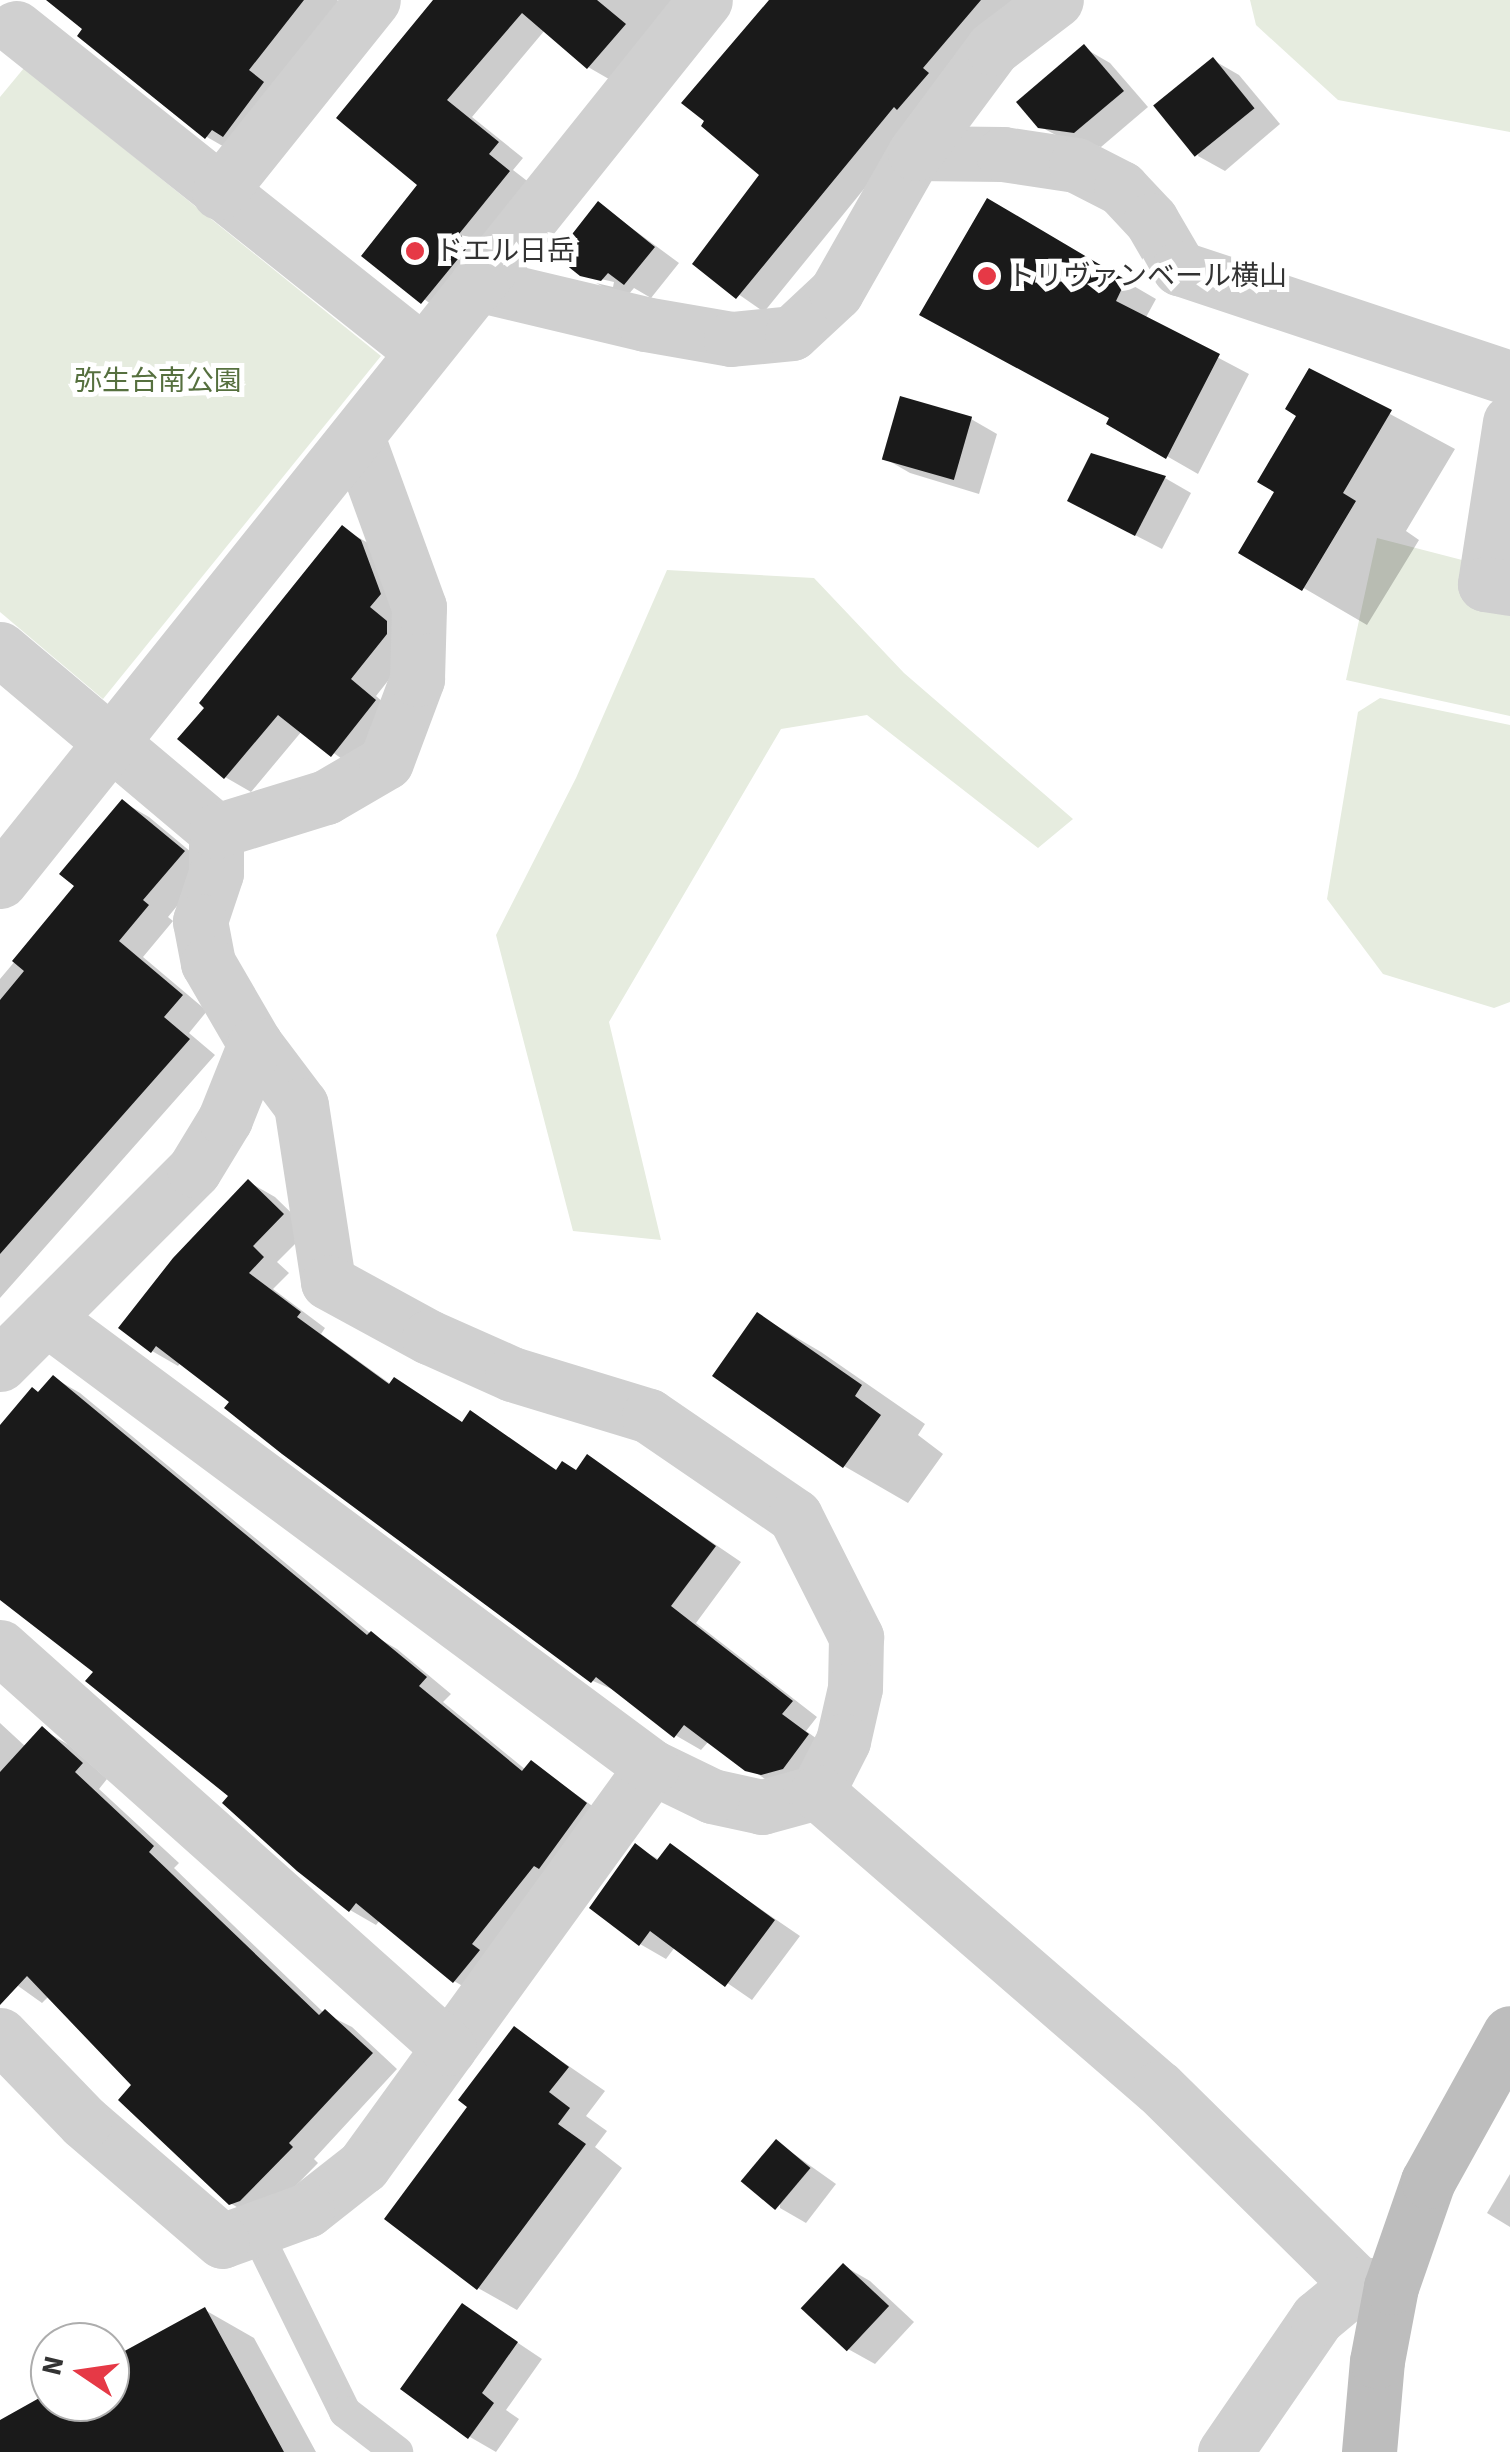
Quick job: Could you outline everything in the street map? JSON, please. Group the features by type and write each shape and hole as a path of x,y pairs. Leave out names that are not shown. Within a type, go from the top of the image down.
{"street":[{"path":"219,192 372,0"},
{"path":"0,881 706,0"},
{"path":"477,284 645,324 731,339 792,333 836,292 914,154 993,48 1056,0"},
{"path":"18,25 219,192 422,352"},
{"path":"914,154 1003,154 1076,164 1121,188 1152,220 1179,268 1510,378"},
{"path":"1510,422 1485,584 1510,588"},
{"path":"216,831 326,797 386,762 416,680 418,608 358,439"},
{"path":"0,649 216,831 216,873 200,921 208,963 255,1044 301,1105 328,1282 429,1337 512,1374 649,1416 795,1516 856,1637 856,1688 843,1741 817,1792 762,1807 712,1796 652,1768 46,1318"},
{"path":"0,1364 194,1170 226,1119 255,1044"},
{"path":"0,1647 449,2048"},
{"path":"0,2035 84,2122 222,2240 307,2210 363,2166 652,1768"},
{"path":"817,1792 1159,2088 1374,2286"},
{"path":"1369,2452 1377,2361 1374,2286 1510,2033"},
{"path":"1225,2452 1317,2318 1374,2286"}],"lane":[{"path":"254,2228 345,2412 397,2452"}],"green space":[{"path":"1250,0 1510,0 1510,132 1338,100 1256,25"},
{"name":"弥生台南公園","path":"24,68 381,356 103,699 0,612 0,97"},
{"path":"1377,538 1466,561 1462,598 1510,609 1510,716 1346,680"},
{"path":"667,570 814,578 904,673 1073,819 1038,848 867,715 781,729 609,1022 661,1240 573,1231 496,935 576,778"},
{"path":"1380,698 1510,725 1510,1002 1494,1008 1383,974 1327,899 1358,712"}],"building":[{"path":"46,0 304,0 249,70 264,82 223,137 212,130 205,139 77,36 82,29"},
{"path":"433,0 597,0 626,24 587,69 522,13 447,100 499,142 489,154 510,171 459,234 471,243 421,304 361,256 417,185 336,118"},
{"path":"769,0 981,0 923,68 929,73 897,110 894,107 736,299 692,264 759,175 701,126 704,121 681,103"},
{"path":"1084,44 1124,91 1074,133 1038,128 1016,102"},
{"path":"1213,57 1255,108 1195,157 1153,105"},
{"path":"987,198 1126,280 1116,301 1220,354 1166,459 1106,424 1109,418 919,315"},
{"path":"598,201 655,247 624,285 608,273 601,281 580,276 555,256"},
{"path":"1309,368 1392,410 1343,493 1356,501 1302,591 1238,553 1274,492 1257,482 1296,416 1285,409"},
{"path":"900,396 972,417 954,480 882,459"},
{"path":"1091,453 1166,476 1135,536 1067,501"},
{"path":"342,525 361,540 381,594 370,607 387,621 387,634 351,679 376,700 331,757 278,715 224,779 177,739 204,708 199,703"},
{"path":"122,799 185,851 143,900 149,905 119,941 183,995 164,1017 190,1039 0,1254 0,1000 24,971 12,961 74,886 59,874"},
{"path":"248,1179 284,1214 253,1246 264,1257 249,1273 301,1312 297,1317 389,1384 394,1377 462,1422 470,1410 556,1470 562,1461 576,1470 587,1454 716,1546 671,1606 793,1701 782,1714 809,1734 783,1769 761,1775 745,1771 684,1725 674,1738 596,1677 591,1683 282,1454 224,1408 229,1402 156,1346 151,1353 118,1328 173,1258"},
{"path":"757,1312 862,1385 855,1396 881,1415 843,1468 712,1376"},
{"path":"53,1375 367,1635 371,1631 427,1677 419,1686 522,1771 531,1760 587,1803 539,1869 534,1866 472,1944 480,1950 453,1983 356,1903 349,1912 297,1871 222,1803 228,1796 85,1681 93,1672 0,1600 0,1425 32,1387 38,1392"},
{"path":"42,1726 83,1763 75,1772 154,1846 149,1852 319,2015 325,2009 373,2053 289,2143 293,2147 240,2201 229,2205 118,2100 131,2085 27,1976 0,2005 0,1772"},
{"path":"635,1843 657,1860 670,1843 775,1920 725,1987 650,1931 639,1946 589,1908"},
{"path":"514,2026 569,2067 549,2092 570,2108 558,2124 586,2144 477,2290 384,2219 467,2107 458,2100"},
{"path":"776,2139 810,2168 775,2210 741,2181"},
{"path":"843,2263 889,2306 847,2351 801,2308"},
{"path":"462,2303 518,2342 482,2393 494,2403 468,2439 400,2389"},
{"path":"205,2307 284,2452 0,2452 0,2420 30,2403 30,2422 130,2422 130,2348"}],"place":[{"name":"ドエル日岳","path":"415,251"},
{"name":"トリヴァンベール横山","path":"987,276"}]}
